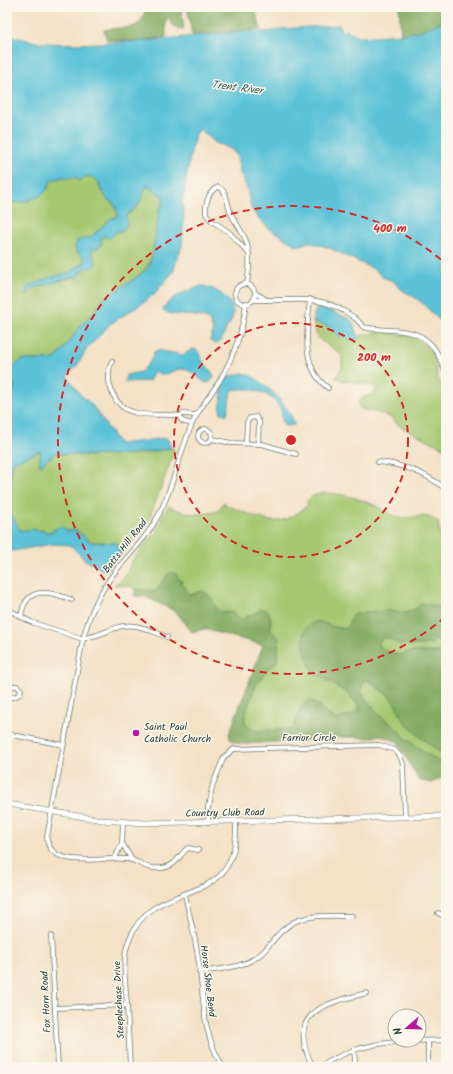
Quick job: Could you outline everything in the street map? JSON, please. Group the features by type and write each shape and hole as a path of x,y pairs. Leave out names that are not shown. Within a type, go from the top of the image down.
{"street":[{"path":"247,284 249,254 247,243 229,210 223,191 218,187 214,188 208,198 206,214 212,221 229,232 249,254"},
{"path":"237,240 243,235"},
{"path":"267,300 255,292 252,287 247,284 241,285 236,293 240,302 246,303 253,300 267,300 310,299 322,301 359,320 363,327 376,330 403,330 417,334 434,347 446,373"},
{"path":"253,300 255,292"},
{"path":"310,299 307,333 308,356 315,375 328,388"},
{"name":"Batts Hill Road","path":"198,850 188,848 179,859 163,868 145,867 132,860 115,858 74,859 55,854 48,842 51,811 83,639 93,608 104,587 146,535 158,516 167,496 196,415 220,380 234,352 242,331 246,303"},
{"path":"112,361 109,372 111,389 116,398 126,409 137,413 179,416 183,414 196,415"},
{"path":"179,416 182,421 192,424"},
{"path":"246,444 247,422 250,418 256,417 259,422 258,444"},
{"path":"190,430 198,434 198,438 202,442 209,443 213,434 208,429 201,430 198,434"},
{"path":"212,439 231,443 258,444 280,448 296,454"},
{"path":"378,462 398,464 419,471 446,489"},
{"path":"21,617 25,600 32,594 57,594 72,600"},
{"path":"7,609 21,617 83,639 96,636 119,626 126,625 146,628 166,637"},
{"path":"7,690 17,686 21,690 20,694 17,696 7,697"},
{"path":"7,734 63,745"},
{"name":"Farrior Circle","path":"208,822 209,797 222,763 228,753 239,748 299,746 379,746 394,750 400,756 403,764 405,817"},
{"name":"Country Club Road","path":"7,804 123,823 236,822 446,816"},
{"name":"Steeplechase Drive","path":"130,1067 125,955 132,932 141,919 156,905 210,884 226,868 235,850 236,822"},
{"path":"115,858 122,843 123,823"},
{"path":"122,843 132,860"},
{"name":"Horse Shoe Bend","path":"185,894 198,958 206,1027 214,1052 224,1067"},
{"path":"438,913 446,919"},
{"path":"199,972 234,966 255,958 263,952 283,930 300,920 318,917 352,916"},
{"name":"Fox Horn Road","path":"51,936 58,1067"},
{"path":"313,1067 304,1049 302,1038 304,1026 310,1016 326,1005 366,993"},
{"path":"55,1008 127,1005"},
{"path":"320,1067 354,1049 380,1043 446,1040"},
{"path":"428,1041 428,1067"},
{"path":"351,1067 354,1062 354,1049"}],"green space":[{"path":"145,7 181,7 184,28 179,30 172,24 169,18 166,19 166,37 142,41 107,40 104,30 137,25 144,16"},
{"path":"187,7 254,7 261,29 192,35"},
{"path":"399,7 446,7 446,20 420,31 401,34"},
{"path":"91,176 101,184 98,185 107,199 115,205 118,216 110,219 91,237 77,242 85,261 69,273 52,277 27,287 26,296 32,289 76,277 79,272 96,263 91,248 93,248 100,238 117,231 122,232 126,216 136,207 147,186 164,197 162,206 159,210 156,240 151,259 140,274 82,324 58,356 52,360 22,360 9,374 14,384 14,389 7,397 7,203 17,203 38,197 46,191 52,180 62,177"},
{"path":"313,321 327,326 339,336 346,337 351,340 369,334 391,333 413,338 423,343 430,350 434,358 439,379 446,389 446,449 401,427 390,417 380,413 360,409 358,403 362,398 375,393 376,387 336,378 342,367 342,356 320,340 317,336"},
{"path":"173,448 175,450 148,522 120,555 120,550 104,542 91,542 87,538 67,532 48,532 43,530 20,531 13,520 7,505 13,462 40,451 40,465 54,453 84,456 139,454"},
{"path":"323,493 342,495 368,502 395,516 406,518 426,516 438,522 441,540 446,547 446,609 436,607 405,613 389,611 347,629 334,627 318,621 304,645 313,672 348,693 359,706 359,712 337,720 325,714 320,705 301,708 293,729 254,731 245,724 244,716 258,680 271,664 271,616 248,617 241,620 234,616 233,612 218,610 202,591 190,595 184,589 181,580 156,591 135,589 130,586 114,585 124,578 133,559 157,531 164,512 169,506 187,513 204,514 218,511 224,502 227,506 260,518 277,521 286,519 296,514 308,505 306,502 312,496"},
{"path":"169,573 175,573 190,595 202,591 208,594 213,601 216,611 223,613 233,612 234,616 241,620 262,609 269,611 271,631 279,638 277,662 265,672 259,680 250,699 245,717 245,724 254,731 293,729 301,708 309,699 337,720 359,712 359,706 348,693 313,672 305,650 303,638 304,632 310,624 318,621 334,627 346,629 353,615 366,612 389,611 405,613 416,609 421,603 446,609 446,642 436,640 432,644 405,645 383,637 377,645 388,652 400,655 413,652 446,652 446,752 435,748 417,734 403,719 395,704 386,693 366,679 362,682 361,692 377,713 394,726 406,739 446,767 446,776 431,783 418,780 398,742 380,735 370,738 315,737 301,742 246,744 236,743 230,739 229,734 263,645 204,629 192,632 176,612 146,597 134,596 135,589 156,591"},
{"path":"383,637 405,645 432,644 436,640 446,642 446,652 408,652 400,655 388,652 377,645"},
{"path":"366,679 388,695 397,705 403,718 439,752 446,752 446,767 406,739 377,713 361,692 362,682"}],"water":[{"name":"Trent River","path":"446,20 446,326 421,302 402,290 394,281 384,278 374,269 327,247 309,242 297,246 267,227 251,208 247,188 240,173 237,156 231,149 219,144 218,145 200,129 195,135 190,157 182,203 184,215 182,245 173,272 146,301 110,324 87,349 76,367 67,376 80,394 92,405 119,444 167,438 171,448 142,453 113,455 55,453 40,466 40,451 13,462 10,477 12,484 7,500 7,397 14,389 14,384 9,374 12,367 22,360 52,360 58,356 82,324 95,312 103,299 140,275 148,268 152,258 159,210 162,206 164,197 147,186 137,207 126,216 127,224 122,232 117,231 109,239 106,236 101,238 101,245 96,249 91,248 96,263 92,268 88,267 84,271 79,272 78,279 76,279 75,276 32,289 26,297 27,287 52,277 69,273 85,262 83,256 76,252 75,246 77,241 91,237 110,219 118,216 115,205 107,199 98,184 101,184 91,176 85,177 80,181 77,178 62,177 52,180 46,191 38,197 17,203 7,203 7,35 40,43 78,44 142,41 250,31 270,32 281,29 339,25 341,27 340,31 343,33 345,30 360,37 420,31"},
{"path":"202,286 213,289 224,296 232,307 232,319 222,339 216,344 210,341 213,330 209,320 198,316 174,314 163,311 165,306 174,298"},
{"path":"318,306 350,319 353,322 359,339 351,340 346,337 339,336 327,326 313,321 314,314"},
{"path":"193,349 197,350 202,360 213,374 214,376 210,382 206,383 188,370 179,369 163,375 154,371 149,381 125,382 126,375 141,372 150,362 154,352 158,350 182,355"},
{"path":"242,373 257,379 274,393 292,418 294,425 285,426 281,410 272,398 253,390 233,390 230,396 226,415 220,412 223,381 228,377"},
{"path":"7,505 20,531 34,530 54,532 54,529 61,526 67,531 76,530 91,542 118,543 120,556 106,570 102,570 84,559 70,545 52,544 7,552"}],"place":[{"name":"Saint Paul Catholic Church","path":"136,733"}]}
